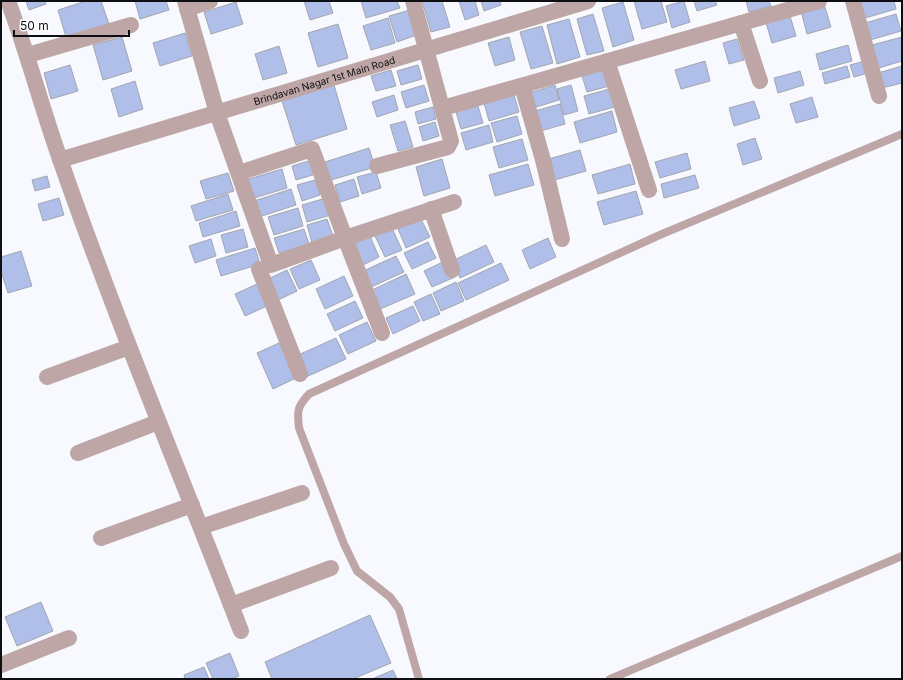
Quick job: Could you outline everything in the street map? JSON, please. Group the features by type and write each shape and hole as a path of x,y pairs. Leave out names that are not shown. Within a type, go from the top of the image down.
{"street":[{"path":"8,1 28,55 60,160 129,347 241,632"},
{"path":"210,1 186,5 217,113 239,173 259,269 300,374"},
{"path":"377,166 448,147 451,141 413,1"},
{"name":"Brindavan Nagar 1st Main Road","path":"60,160 586,1"},
{"path":"443,108 819,1"},
{"path":"853,1 879,96"},
{"path":"741,23 760,81"},
{"path":"28,55 131,25"},
{"path":"607,61 649,190"},
{"path":"522,86 543,160 562,239"},
{"path":"239,173 312,149 382,332"},
{"path":"259,269 345,238 454,202"},
{"path":"431,209 452,270"},
{"path":"46,377 129,347"},
{"path":"78,453 158,422"},
{"path":"201,527 302,493"},
{"path":"101,538 192,505"},
{"path":"231,605 331,568"},
{"path":"2,661 69,638"}],"lane":[{"path":"419,679 399,609 390,597 357,571 344,544 299,428 297,414 300,404 309,394 662,234 902,134"},
{"path":"610,679 902,556"}],"building":[{"path":"26,1 45,1 46,4 29,10"},
{"path":"86,1 101,1 109,24 66,37 58,10"},
{"path":"135,1 166,1 169,10 140,19"},
{"path":"304,1 329,1 333,13 310,20"},
{"path":"361,1 397,1 400,8 366,18"},
{"path":"422,1 442,1 450,27 431,32"},
{"path":"459,1 475,1 479,15 465,20"},
{"path":"481,1 500,1 501,5 484,11"},
{"path":"634,1 661,1 667,22 642,29"},
{"path":"684,1 690,22 672,28 666,6"},
{"path":"694,1 715,1 717,5 697,11"},
{"path":"746,1 769,1 771,6 749,12"},
{"path":"860,1 894,1 896,9 865,18"},
{"path":"236,2 243,24 211,34 204,12"},
{"path":"623,2 634,40 613,47 602,8"},
{"path":"824,4 831,27 807,34 801,11"},
{"path":"410,10 417,35 397,42 389,16"},
{"path":"593,14 604,51 587,55 577,19"},
{"path":"896,14 901,31 870,40 865,23"},
{"path":"790,16 796,36 772,43 766,23"},
{"path":"388,18 395,43 371,50 363,26"},
{"path":"569,19 580,57 557,64 547,25"},
{"path":"338,24 348,58 318,67 308,33"},
{"path":"542,26 553,63 531,69 520,32"},
{"path":"185,33 192,56 160,66 153,43"},
{"path":"122,37 132,71 103,80 93,45"},
{"path":"509,37 515,60 495,66 488,43"},
{"path":"902,37 902,61 879,68 872,45"},
{"path":"737,39 744,60 729,64 723,43"},
{"path":"848,45 852,61 820,70 816,54"},
{"path":"279,46 287,73 263,80 255,54"},
{"path":"705,61 710,81 681,89 675,70"},
{"path":"865,61 868,73 854,77 850,65"},
{"path":"70,65 78,91 51,99 44,73"},
{"path":"418,65 422,79 401,85 397,71"},
{"path":"847,66 850,77 825,84 822,73"},
{"path":"902,66 902,83 882,88 878,73"},
{"path":"608,68 613,85 587,92 582,76"},
{"path":"391,70 396,86 376,91 371,76"},
{"path":"800,71 804,85 778,93 774,78"},
{"path":"135,81 143,109 119,117 111,89"},
{"path":"334,85 347,129 296,145 282,101"},
{"path":"424,85 429,101 406,108 401,92"},
{"path":"555,85 559,100 530,109 526,94"},
{"path":"571,85 578,111 564,115 557,89"},
{"path":"613,88 618,106 589,114 584,96"},
{"path":"394,95 398,110 377,117 372,102"},
{"path":"514,95 519,112 489,121 484,103"},
{"path":"812,97 818,117 796,123 790,104"},
{"path":"754,101 760,118 734,126 729,108"},
{"path":"560,104 565,124 537,132 531,112"},
{"path":"478,106 483,123 461,129 456,112"},
{"path":"433,107 436,119 418,124 415,112"},
{"path":"612,111 617,132 580,143 574,122"},
{"path":"517,116 522,134 497,142 491,123"},
{"path":"405,121 413,147 398,151 390,125"},
{"path":"435,122 439,136 423,141 419,127"},
{"path":"489,125 493,142 466,150 461,133"},
{"path":"755,138 762,159 743,165 737,144"},
{"path":"522,139 528,160 499,168 493,147"},
{"path":"369,148 375,167 331,180 325,162"},
{"path":"580,150 586,171 551,181 545,160"},
{"path":"687,153 691,169 660,178 655,162"},
{"path":"442,159 450,188 424,196 416,167"},
{"path":"312,160 316,174 296,180 292,166"},
{"path":"528,164 534,185 495,196 489,175"},
{"path":"630,164 635,184 598,194 592,175"},
{"path":"282,169 287,188 251,199 246,180"},
{"path":"376,172 381,188 362,194 357,177"},
{"path":"228,173 234,191 206,199 200,181"},
{"path":"695,175 699,188 664,198 661,184"},
{"path":"47,176 50,187 35,191 32,180"},
{"path":"354,179 359,196 340,202 335,185"},
{"path":"315,180 320,195 302,201 297,185"},
{"path":"291,189 296,205 259,217 254,201"},
{"path":"636,191 643,214 604,225 597,202"},
{"path":"228,194 233,210 196,221 191,206"},
{"path":"59,198 64,215 43,221 38,204"},
{"path":"326,198 331,215 307,222 302,205"},
{"path":"298,208 303,226 274,235 268,217"},
{"path":"236,211 240,226 203,237 199,223"},
{"path":"327,219 333,236 312,243 307,225"},
{"path":"421,219 430,237 406,248 398,229"},
{"path":"392,228 402,250 385,257 375,236"},
{"path":"243,229 248,247 226,253 221,235"},
{"path":"304,229 309,244 279,253 274,238"},
{"path":"370,236 379,257 361,266 351,245"},
{"path":"548,238 556,257 530,269 522,250"},
{"path":"211,239 216,256 195,263 189,246"},
{"path":"428,242 436,258 412,269 404,253"},
{"path":"486,245 494,262 460,278 452,261"},
{"path":"255,248 260,264 221,276 216,260"},
{"path":"21,251 32,286 8,293 1,271 1,257"},
{"path":"396,256 404,272 369,288 361,272"},
{"path":"311,260 320,280 299,289 290,269"},
{"path":"447,260 455,277 432,287 424,271"},
{"path":"501,263 509,280 466,300 458,283"},
{"path":"287,270 297,291 276,301 266,280"},
{"path":"406,274 415,294 378,310 370,291"},
{"path":"344,276 353,296 325,309 316,289"},
{"path":"456,282 464,301 441,311 433,293"},
{"path":"257,284 267,306 245,316 235,294"},
{"path":"431,294 440,314 423,321 414,302"},
{"path":"355,301 363,318 335,331 327,314"},
{"path":"413,306 420,321 393,334 386,318"},
{"path":"367,322 376,341 348,354 339,335"},
{"path":"336,338 346,359 306,377 296,356"},
{"path":"279,343 296,378 273,389 257,353"},
{"path":"41,602 53,631 17,646 5,617"},
{"path":"370,615 391,663 353,679 272,679 265,662"},
{"path":"230,653 239,676 231,679 213,679 206,663"},
{"path":"204,667 209,679 185,679 184,675"},
{"path":"393,670 397,679 372,679"}]}
